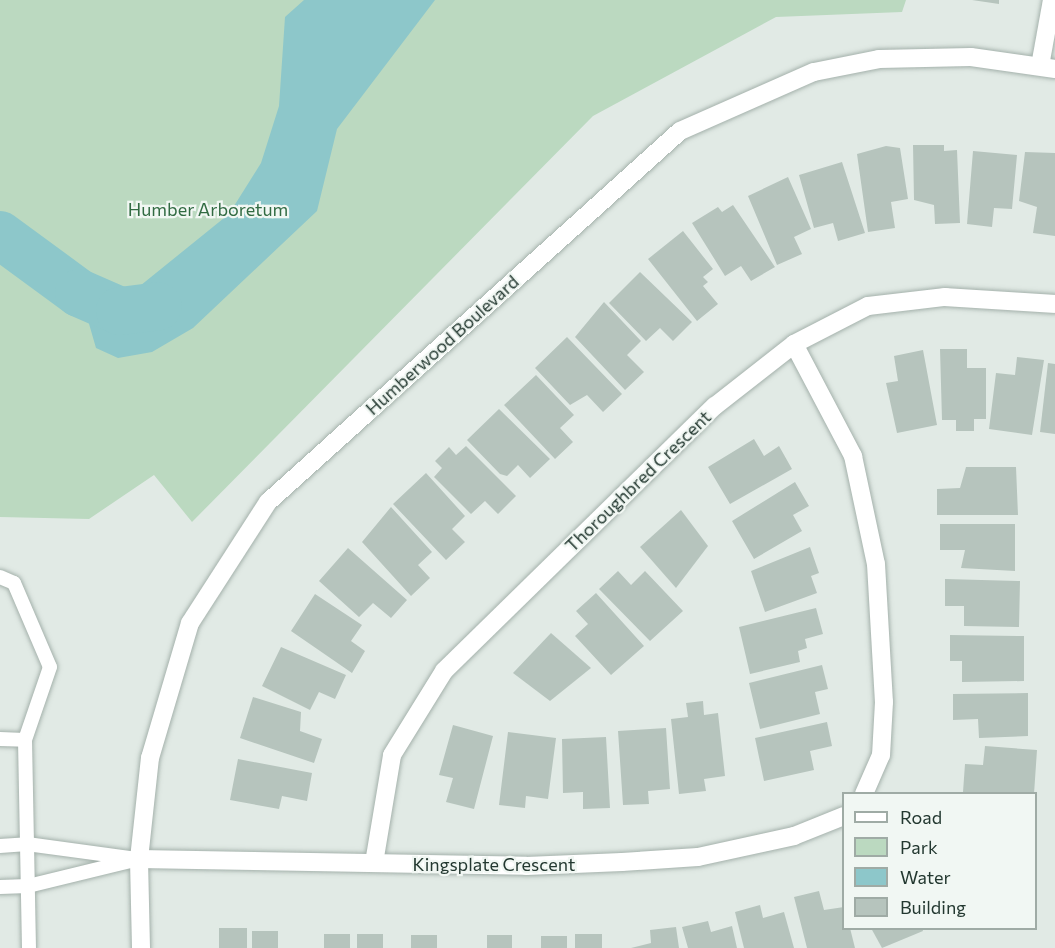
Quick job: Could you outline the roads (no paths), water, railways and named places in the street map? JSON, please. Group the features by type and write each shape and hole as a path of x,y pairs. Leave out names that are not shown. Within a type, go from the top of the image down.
{"street":[{"path":"1047,68 1052,0"},
{"name":"Humberwood Boulevard","path":"141,948 139,859 150,758 190,623 268,502 680,131 814,72 879,59 971,57 1047,68"},
{"name":"Thoroughbred Crescent","path":"374,863 392,755 444,671 715,406 794,344 846,314 911,298 982,297 1055,304"},
{"path":"794,344 853,456 876,564 884,702 881,755 865,792"},
{"name":"Kingsplate Crescent","path":"139,859 526,866 698,857 794,836 842,816"}],"lane":[{"path":"0,577 14,582 50,667 25,740 29,948"},
{"path":"0,739 25,740"},
{"path":"0,846 27,844 139,859"},
{"path":"0,887 28,886 139,859"}],"water":[{"path":"304,0 435,0 337,129 317,211 193,328 152,352 118,358 96,348 83,303 130,294 229,214 261,163 279,106 285,17"}],"waterway":[{"path":"0,235 79,293 120,311 158,306"},
{"path":"0,259 83,303"}],"park label":[{"name":"Humber Arboretum","path":"208,209"}]}
